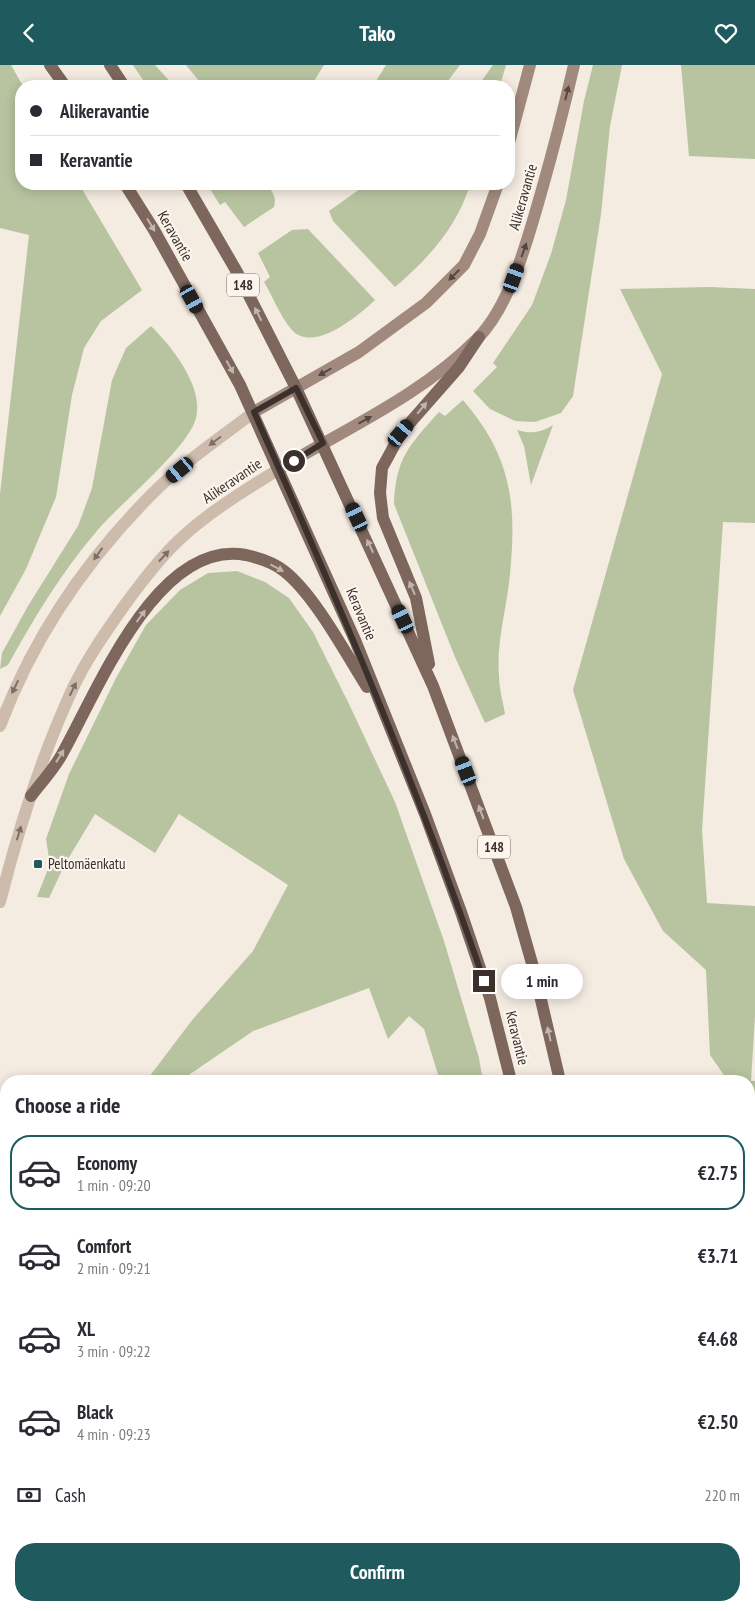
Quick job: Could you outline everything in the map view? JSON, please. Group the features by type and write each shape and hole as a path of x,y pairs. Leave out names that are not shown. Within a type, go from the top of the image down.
{"main road":[{"path":"50,65 61,80"},
{"path":"110,65 120,80"},
{"path":"515,121 530,65"},
{"name":"Alikeravantie","path":"280,469 384,409 437,375 479,337 514,278 527,244 574,65"},
{"name":"Keravantie","path":"129,190 154,230 254,412 355,640 425,814 461,912 490,998 509,1075"},
{"name":"148","path":"189,190 237,272 296,388 434,686 516,907 535,974 559,1075"},
{"name":"Alikeravantie","path":"254,412 374,341 426,303 464,265 480,234 496,190"},
{"path":"434,686 416,598 383,518 380,493 382,467 401,433 459,367 479,337"},
{"path":"31,796 60,758 106,669 147,608 173,580 191,567 212,556 238,554 258,557 283,570 302,587 382,709"}],"street":[{"name":"Alikeravantie","path":"0,726 14,689 56,614 101,549 154,492 205,448 254,412"},
{"name":"Alikeravantie","path":"0,902 31,796 47,750 72,689 103,637 133,594 177,541 222,506 280,469"}],"green space":[{"path":"0,65 11,65 20,80 15,80 15,190 83,190 142,290 101,321 84,348 72,395 56,497 26,569 0,616 0,494 29,235 0,228"},
{"path":"133,65 155,65 169,80 143,80"},
{"path":"186,65 324,65 315,80 198,80"},
{"path":"386,65 460,65 449,80 377,80"},
{"path":"493,65 506,65 502,80 482,80"},
{"path":"593,65 622,65 610,126 601,214 573,396 561,413 535,422 515,421 490,409 473,391 497,367 493,363 532,305 551,254 566,200 584,101"},
{"path":"681,65 755,65 755,159 689,156"},
{"path":"211,190 270,190 275,203 274,207 244,227 225,202 220,205"},
{"path":"359,190 468,190 450,228 419,265 395,287 333,221 329,211"},
{"path":"308,229 375,300 347,323 323,335 311,338 300,336 291,329 283,318 264,282 270,277 258,253 292,230"},
{"path":"710,287 755,289 755,523 723,522 702,830 707,903 755,906 755,1016 751,1075 724,1075 710,1055 706,970 663,931 624,859 573,690 662,374 620,289"},
{"path":"151,326 168,344 191,380 197,406 196,418 180,445 152,476 107,520 71,563 8,665 0,669 2,653 28,606 78,526 92,488 112,380 126,348"},
{"path":"463,400 492,441 501,461 511,502 512,548 509,587 500,638 498,663 505,714 485,723 455,657 394,504 398,475 406,453 439,412 445,416"},
{"path":"553,425 531,485 524,446 517,430 535,432"},
{"path":"237,571 265,582 289,598 313,632 395,802 444,941 479,1058 482,1075 438,1075 424,1029 409,1016 388,1039 369,988 253,1031 189,1075 151,1075 193,1019 253,951 288,885 179,814 155,853 95,814 65,864 49,898 37,897 50,864 46,839 69,774 116,678 146,625 180,590 208,573"}],"place":[{"name":"Peltomäenkatu","path":"38,864"}],"route":[{"path":"294,461 323,443 296,388 254,412 355,640 425,814 484,981"}]}
